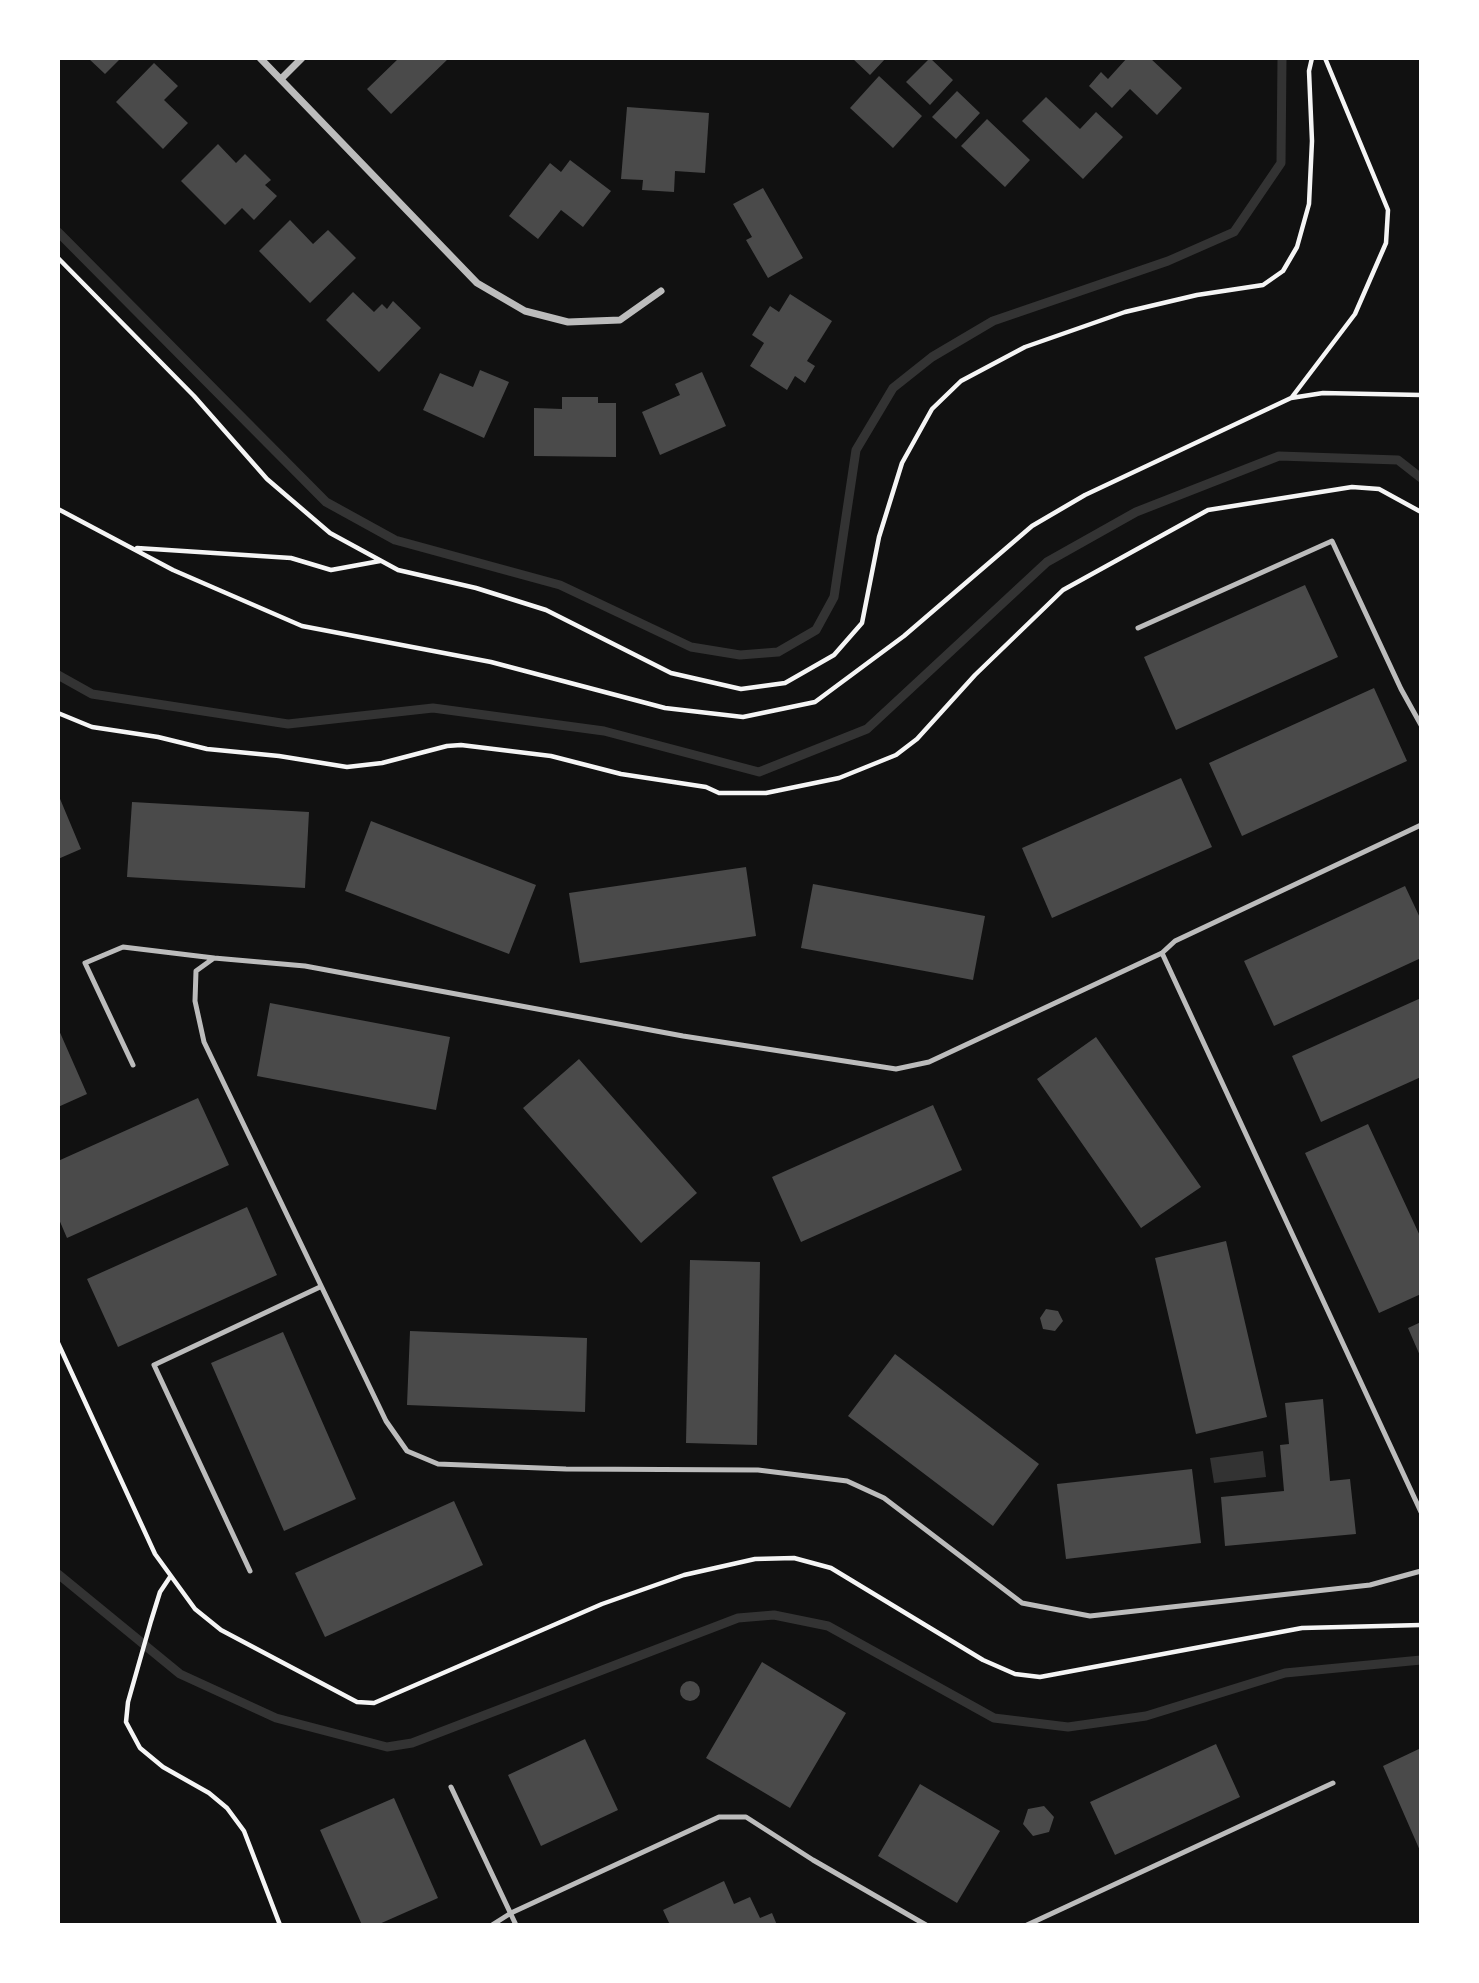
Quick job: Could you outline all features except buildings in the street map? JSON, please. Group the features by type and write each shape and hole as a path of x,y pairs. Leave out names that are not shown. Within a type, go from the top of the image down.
{"street":[{"path":"260,58 477,283 525,311 568,322 620,320 661,291"},
{"path":"281,79 302,58"}],"lane":[{"path":"1138,628 1332,541 1401,689 1421,725"},
{"path":"133,1065 85,963 123,947 305,966 683,1036 896,1069 929,1062 1162,953 1175,941 1421,825"},
{"path":"1162,953 1421,1512"},
{"path":"214,958 196,971 195,1001 204,1042 386,1421 407,1451 438,1464 566,1469 758,1470 847,1481 884,1498 1022,1603 1090,1616 1370,1585 1421,1571"},
{"path":"250,1571 154,1365 320,1287"},
{"path":"1027,1925 1334,1783"},
{"path":"451,1787 516,1925"},
{"path":"492,1925 511,1913 719,1817 746,1817 926,1925"}],"path":[{"path":"58,258 194,396 267,479 330,533 398,570 476,588 546,610 671,673 741,689 785,683 834,655 862,623 879,537 902,463 932,409 961,381 1025,347 1125,312 1196,295 1263,285 1283,271 1297,247 1309,204 1312,141 1309,71 1312,58"},
{"path":"1291,398 1355,314 1386,243 1388,210 1325,58"},
{"path":"58,509 173,570 302,626 491,662 665,708 743,717 815,702 904,636 1032,526 1085,495 1291,398 1323,393 1421,394"},
{"path":"58,713 92,727 158,737 207,750 279,756 347,767 382,763 447,746 461,745 551,756 621,774 706,787 719,793 778,791 839,778 896,755 917,739 975,675 1063,590 1208,510 1352,487 1379,489 1421,512"},
{"path":"132,548 291,558 331,570 381,561"},
{"path":"58,1343 155,1554 195,1609 221,1630 357,1702 374,1703 601,1604 684,1575 755,1559 794,1558 831,1568 983,1660 1014,1674 1040,1677 1302,1628 1421,1623"},
{"path":"170,1577 160,1592 151,1621 128,1702 126,1722 140,1748 163,1767 227,1808 244,1831 280,1925"}],"shaded area":[{"path":"1263,1451 1266,1477 1214,1483 1210,1458"}],"waterway":[{"path":"58,232 326,502 395,540 560,585 691,647 740,655 778,652 816,630 834,597 856,450 893,388 932,357 993,321 1168,261 1234,232 1281,163 1282,58"},
{"path":"58,675 92,694 288,724 433,708 604,731 759,772 867,729 1047,562 1136,512 1279,456 1398,460 1421,478"},
{"path":"58,1574 180,1674 276,1718 387,1747 412,1743 738,1618 774,1615 828,1626 994,1718 1068,1727 1146,1716 1285,1673 1421,1660"}]}
